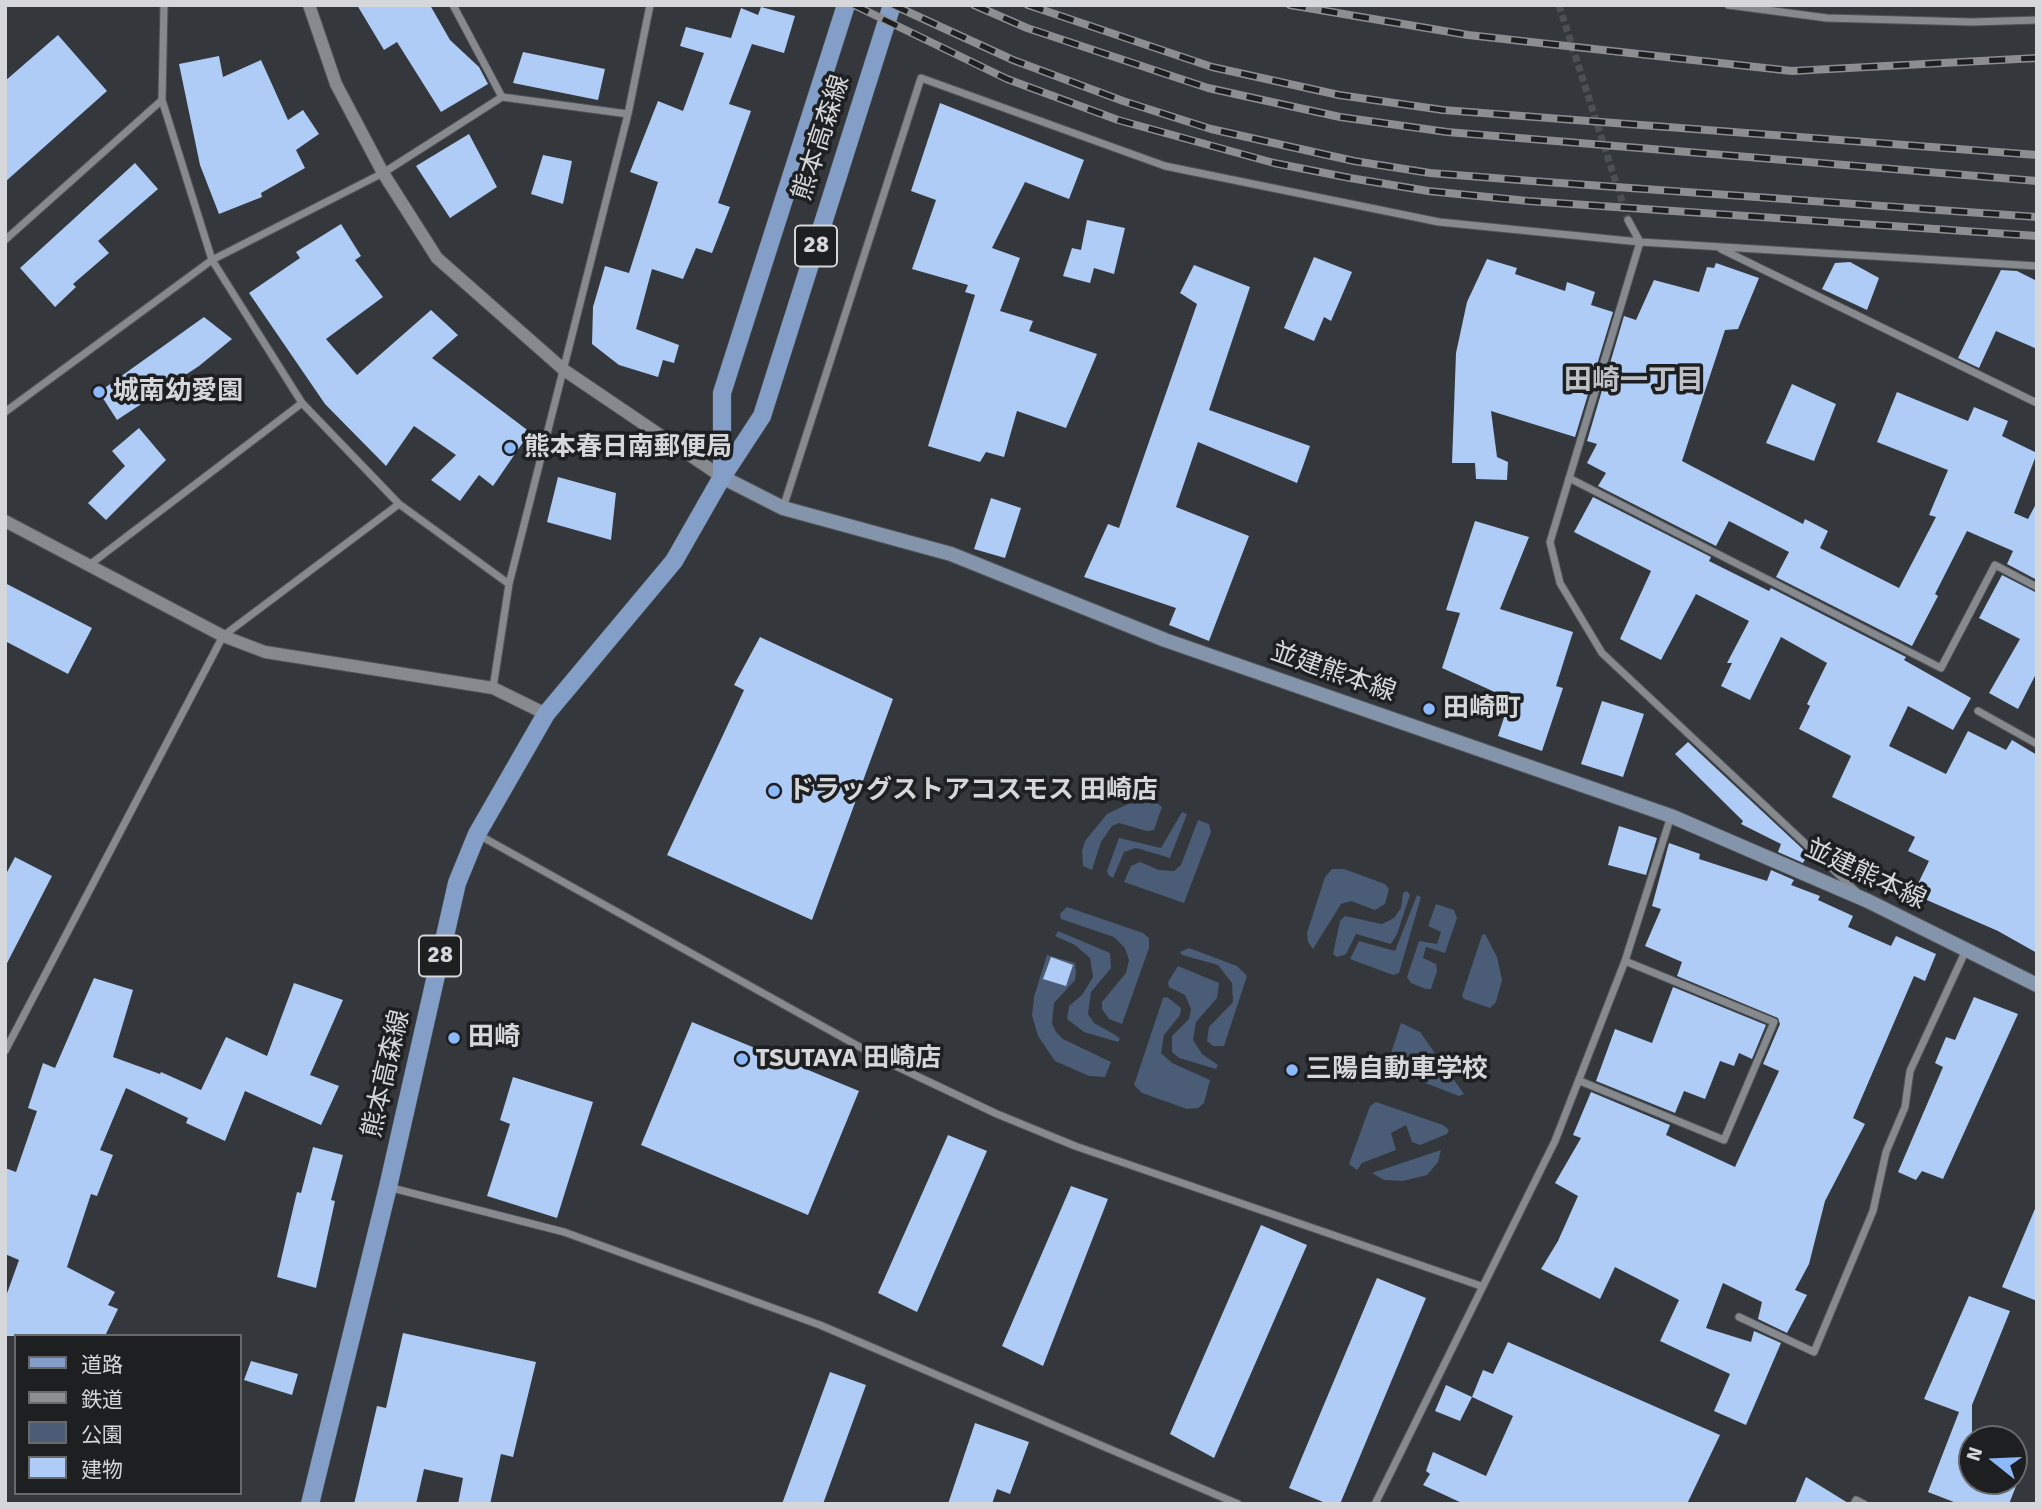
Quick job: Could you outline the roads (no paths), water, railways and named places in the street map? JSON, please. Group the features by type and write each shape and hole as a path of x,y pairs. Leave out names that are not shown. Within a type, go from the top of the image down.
{"main road":[{"name":"熊本高森線","path":"722,477 722,393 846,5"},
{"name":"熊本高森線","path":"310,1504 388,1187 457,883 477,834 546,714 674,561 722,477 762,416 892,5"},
{"name":"並建熊本線","path":"722,477 783,508 951,554 1165,640 1671,817 1868,901 2037,985"}],"street":[{"path":"164,5 162,100 212,260 302,403 399,504 509,584"},
{"path":"309,5 336,84 383,173 437,258 564,370 722,477"},
{"path":"453,5 502,97"},
{"path":"493,688 509,584 628,114 650,5"},
{"path":"1728,5 1827,18 1972,22 2037,20"},
{"path":"783,508 921,78 1165,166 1439,222 1640,242 2037,266"},
{"path":"5,412 212,260 383,173 502,97 628,114"},
{"path":"5,240 162,100"},
{"path":"1628,220 1640,242 1550,542 1560,583 1602,653 1868,901"},
{"path":"1717,247 2037,403"},
{"path":"88,566 302,403"},
{"path":"1569,478 1941,668 1995,565 2037,587"},
{"path":"5,1051 223,636 399,504"},
{"path":"5,521 223,636 265,652 493,688 546,714"},
{"path":"1978,710 2037,744"},
{"path":"1375,1504 1555,1141 1625,961 1671,817"},
{"path":"477,834 873,1054 997,1114 1075,1146 1481,1286"},
{"path":"1739,1317 1814,1352 1873,1211 1886,1152 1905,1107 1910,1071 1966,950"},
{"path":"1580,1081 1724,1140 1774,1022 1625,961"},
{"path":"388,1187 564,1231 820,1325 1238,1504"},
{"path":"1854,1504 1856,1500 1864,1504"}],"tunnel":[{"path":"1559,5 1628,220"}],"railway":[{"path":"854,5 1007,79 1118,120 1274,163 1350,178 1428,191 1528,201 2037,236"},
{"path":"893,5 1013,60 1123,101 1211,129 1354,161 1430,173 2037,217"},
{"path":"974,5 1027,28 1208,88 1340,117 1447,132 2037,181"},
{"path":"1028,5 1212,67 1339,95 1443,110 2037,155"},
{"path":"1290,5 1468,35 1792,71 2037,58"}],"place":[{"name":"城南幼愛園","path":"99,392"},
{"name":"熊本春日南郵便局","path":"510,448"},
{"name":"田崎町","path":"1429,709"},
{"name":"ドラッグストアコスモス 田崎店","path":"774,791"},
{"name":"田崎","path":"454,1038"},
{"name":"TSUTAYA 田崎店","path":"742,1059"},
{"name":"三陽自動車学校","path":"1292,1070"}],"district":[{"name":"田崎一丁目","path":"1634,382"}]}
